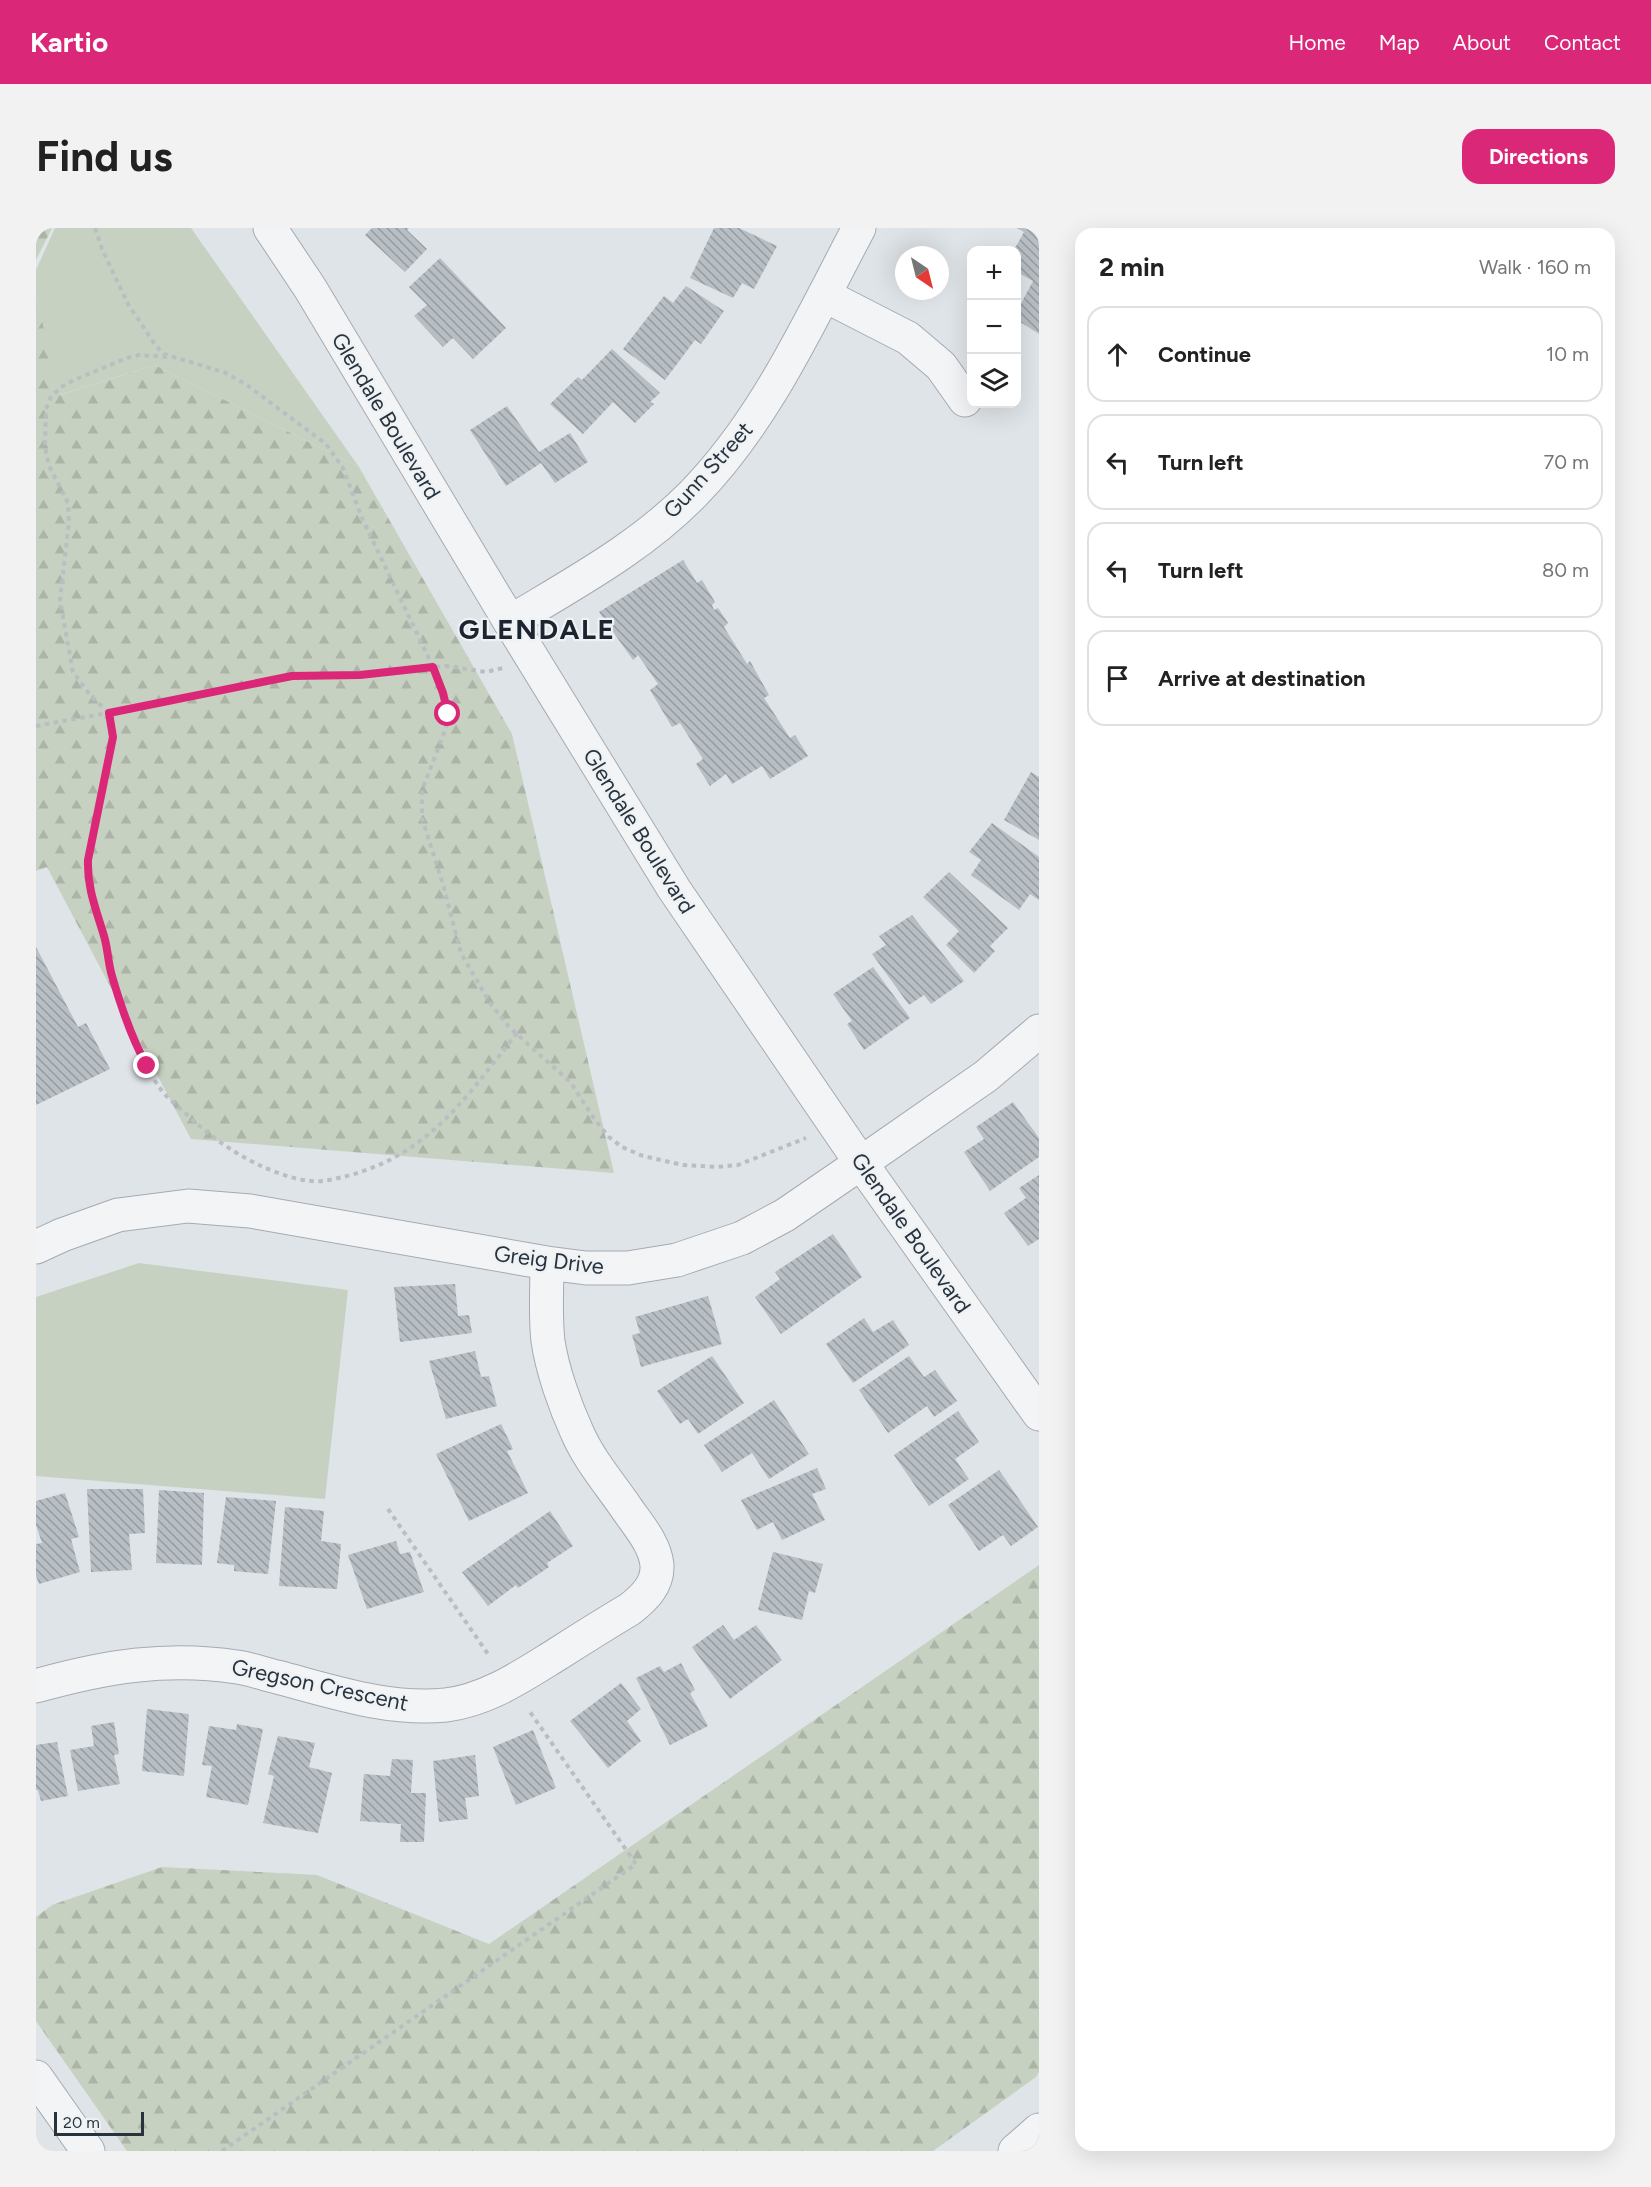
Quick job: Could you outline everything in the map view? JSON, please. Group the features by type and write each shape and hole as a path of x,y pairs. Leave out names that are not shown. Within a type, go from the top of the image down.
{"street":[{"name":"Glendale Boulevard","path":"270,228 310,288 510,622 674,889 861,1163 1039,1413"},
{"name":"Gunn Street","path":"510,622 613,560 651,531 692,494 730,452 760,411 859,228"},
{"path":"824,295 908,338 941,366 965,400"},
{"name":"Greig Drive","path":"36,1248 63,1235 118,1215 188,1206 250,1210 586,1268 628,1268 677,1260 742,1239 785,1215 986,1076 1039,1031"},
{"name":"Gregson Crescent","path":"36,1686 70,1676 130,1664 189,1662 239,1667 378,1702 408,1706 447,1705 477,1698 510,1684 630,1609 646,1596 655,1580 657,1565 653,1551 577,1433 559,1384 548,1341 547,1263"},
{"path":"36,2077 88,2151"},
{"path":"1015,2151 1039,2130"}],"path":[{"path":"95,228 102,249 128,304 156,346 164,354 233,376 326,444 343,468 362,518 433,667 443,693 448,714 446,728 422,790 422,818 461,953 490,1004 517,1033 571,1083 609,1137 622,1147 643,1156 682,1165 717,1167 738,1165 807,1137"},
{"path":"171,357 139,355 128,357 61,387 51,397 46,409 45,447 49,466 68,503 69,521 60,600 73,672 90,695 109,713 113,737 88,860 88,880 93,906 104,937 111,975 138,1049 163,1092 202,1128 228,1148 270,1170 302,1179 326,1181 387,1162 424,1140 441,1126 462,1103 517,1033"},
{"path":"36,726 292,676 360,675 447,666 486,672 503,668"},
{"path":"388,1509 494,1662"},
{"path":"222,2151 636,1864 525,1705"}],"green space":[{"path":"36,228 52,228 36,260"},
{"path":"55,228 191,228 359,467 155,365 59,395 36,294 36,270"},
{"path":"36,294 60,395 155,365 359,467 512,734 614,1173 191,1139 47,867 36,871"},
{"path":"139,1263 348,1290 325,1499 36,1476 36,1297"},
{"path":"1039,1565 1039,2072 1036,2077 933,2151 127,2151 36,2021 36,1917 52,1905 162,1867 317,1875 489,1944"}],"building":[{"path":"372,228 409,228 407,230 427,249 405,272 365,235"},
{"path":"714,228 739,228 777,246 754,289 742,283 733,298 690,278"},
{"path":"1017,228 1039,228 1039,334 1021,323 1021,304 1033,281 1021,274 1021,246 1016,246 1024,232"},
{"path":"440,258 506,328 473,359 453,338 443,347 414,316 427,305 409,287"},
{"path":"686,286 724,311 701,344 695,340 665,380 623,349 664,296 673,303"},
{"path":"612,349 660,393 650,402 654,404 635,423 613,402 583,434 550,404 578,377 582,380"},
{"path":"507,406 539,452 570,433 588,462 555,483 541,463 506,486 470,430"},
{"path":"683,560 697,583 702,580 715,602 712,605 714,610 718,608 728,623 724,627 747,664 750,661 769,695 764,698 790,738 795,735 808,756 770,779 762,766 732,784 726,774 710,786 696,764 703,759 680,723 672,727 650,690 658,684 638,655 633,660 599,612"},
{"path":"1031,772 1039,777 1039,840 1004,820"},
{"path":"992,823 1039,857 1039,900 1030,894 1019,910 971,875 981,860 969,852"},
{"path":"949,872 1008,928 990,946 995,951 974,973 946,945 959,931 923,897"},
{"path":"912,915 964,981 931,1004 924,995 909,1005 872,954 886,945 879,936"},
{"path":"36,947 78,1027 86,1023 110,1069 36,1105"},
{"path":"873,967 910,1018 864,1050 847,1024 852,1021 833,994"},
{"path":"1013,1102 1039,1138 1039,1157 990,1191 964,1152 984,1139 976,1127"},
{"path":"1039,1175 1039,1239 1028,1246 1004,1213 1026,1198 1019,1188"},
{"path":"833,1234 862,1277 781,1334 755,1297 780,1279 775,1272"},
{"path":"455,1284 458,1316 469,1315 472,1333 400,1342 394,1287"},
{"path":"708,1296 722,1344 641,1367 632,1335 640,1333 635,1317"},
{"path":"864,1318 873,1332 893,1320 909,1345 853,1383 826,1344"},
{"path":"475,1351 481,1377 489,1376 497,1406 446,1419 429,1361"},
{"path":"712,1356 744,1403 698,1434 688,1419 680,1424 657,1391"},
{"path":"909,1356 924,1377 935,1370 957,1401 934,1417 927,1406 888,1433 859,1390"},
{"path":"774,1400 809,1454 769,1479 752,1453 722,1472 704,1445"},
{"path":"958,1411 979,1442 955,1459 969,1479 929,1506 894,1455"},
{"path":"501,1424 513,1449 507,1451 528,1493 469,1521 436,1454"},
{"path":"817,1468 826,1489 812,1494 825,1520 782,1540 773,1522 757,1530 741,1500"},
{"path":"999,1470 1038,1527 1011,1546 1003,1535 979,1551 948,1505"},
{"path":"87,1489 143,1489 145,1533 129,1534 132,1570 91,1572"},
{"path":"159,1490 204,1493 202,1565 156,1563"},
{"path":"65,1493 79,1537 71,1539 80,1572 39,1584 36,1576 36,1544 42,1543 36,1525 36,1501"},
{"path":"226,1497 276,1501 268,1574 234,1571 234,1565 217,1563"},
{"path":"285,1507 324,1511 321,1541 341,1544 337,1589 279,1586"},
{"path":"550,1511 573,1546 547,1563 549,1567 518,1588 516,1585 488,1606 462,1572"},
{"path":"396,1541 400,1554 410,1552 424,1592 367,1609 348,1555"},
{"path":"773,1552 823,1564 815,1593 809,1591 802,1620 758,1610"},
{"path":"723,1625 734,1640 756,1625 782,1660 730,1699 692,1647"},
{"path":"681,1663 695,1690 690,1693 708,1726 670,1745 636,1678 660,1666 664,1672"},
{"path":"621,1683 641,1709 627,1721 641,1741 608,1768 570,1721"},
{"path":"147,1709 189,1714 184,1776 142,1771"},
{"path":"114,1722 119,1754 114,1755 120,1784 78,1791 70,1750 94,1746 91,1726"},
{"path":"237,1724 263,1729 248,1805 206,1797 212,1766 202,1765 209,1726 236,1730"},
{"path":"533,1730 556,1788 516,1805 493,1747"},
{"path":"278,1736 315,1743 309,1767 332,1773 318,1833 263,1823 274,1776 268,1774"},
{"path":"57,1742 68,1796 41,1801 38,1790 36,1790 36,1745"},
{"path":"475,1755 479,1796 465,1798 468,1819 439,1822 433,1761"},
{"path":"392,1759 413,1760 411,1793 426,1793 424,1842 400,1842 401,1824 360,1821 364,1774 390,1776"}],"district":[{"name":"GLENDALE","path":"537,629"}],"route":[{"path":"147,1066 138,1049 111,975 104,937 93,906 88,880 88,860 113,737 109,713 292,676 360,675 433,667 448,714"}]}
